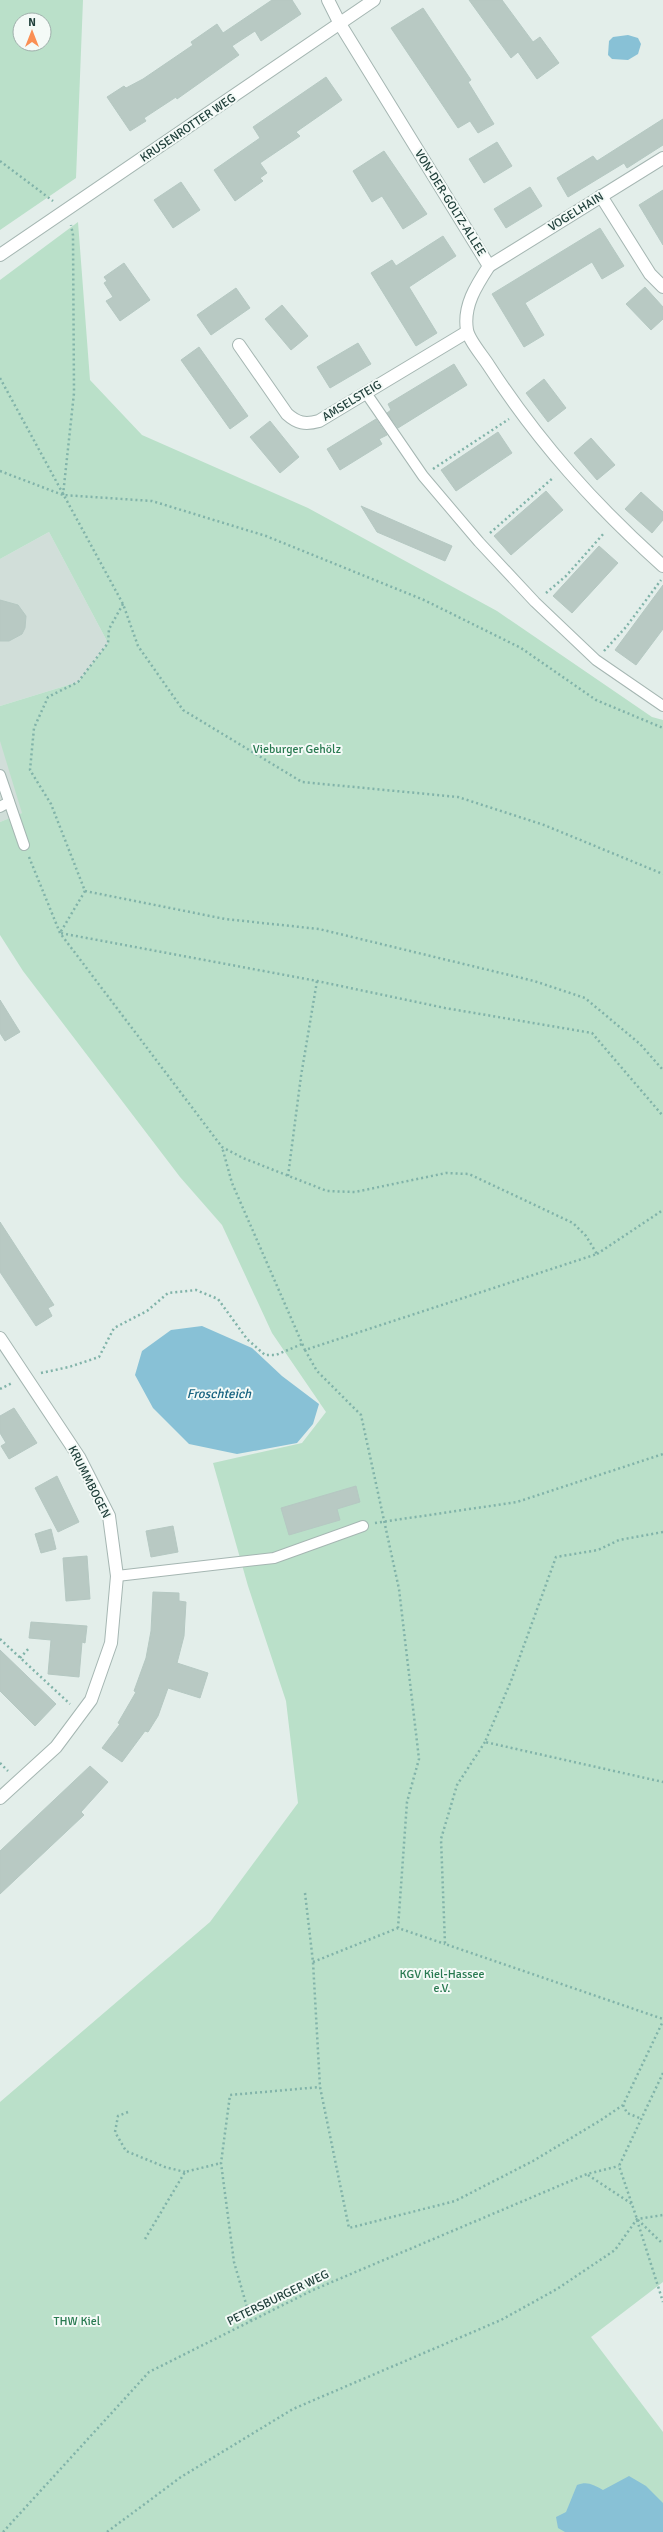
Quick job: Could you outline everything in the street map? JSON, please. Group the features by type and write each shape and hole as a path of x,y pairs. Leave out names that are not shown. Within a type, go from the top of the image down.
{"street":[{"name":"VON-DER-GOLTZ-ALLEE","path":"328,0 340,24 489,266 475,287 467,310 467,332"},
{"name":"KRUSENROTTER WEG","path":"0,255 67,211 374,0"},
{"name":"VOGELHAIN","path":"489,266 663,158"},
{"path":"601,196 650,274 663,287"},
{"path":"467,332 519,412 565,468 614,522 663,566"},
{"name":"AMSELSTEIG","path":"239,345 287,414 295,421 304,424 319,421 467,332"},
{"name":"KRUMMBOGEN","path":"0,1338 79,1457 109,1516 117,1576 111,1643 91,1700 56,1747 0,1798"}],"lane":[{"path":"366,393 422,476 479,542 535,602 596,660 663,706"},
{"path":"0,776 5,804 24,845"},
{"path":"117,1576 274,1558 363,1526"}],"path":[{"path":"0,161 67,211 73,235 74,393 63,495"},
{"path":"0,378 123,604 138,646 183,710 302,782 458,797 544,824 663,874"},
{"path":"422,476 519,412"},
{"path":"479,542 565,468"},
{"path":"0,471 63,495 152,501 266,536 424,600 521,648 596,700 663,728"},
{"path":"535,602 566,576 614,522"},
{"path":"596,660 626,627 663,578"},
{"path":"85,890 51,804 30,770 34,728 48,697 78,682 108,643 109,629 123,604"},
{"path":"24,845 60,933 222,1147 232,1183 305,1350 317,1371 361,1415 399,1589 419,1759 407,1802 398,1928"},
{"path":"60,933 85,890"},
{"path":"85,890 225,919 319,929 534,982 585,998 640,1044 663,1070"},
{"path":"60,933 318,981 446,1008 592,1033 663,1116"},
{"path":"288,1176 301,1076 318,981"},
{"path":"222,1147 243,1158 327,1191 355,1192 446,1173 469,1174 573,1223 586,1236 597,1254"},
{"path":"305,1350 597,1254 663,1210"},
{"path":"24,1376 69,1367 99,1357 114,1328 147,1311 168,1293 196,1290 218,1299 247,1338 265,1355 276,1355 302,1344"},
{"path":"363,1526 384,1520 517,1502 663,1454"},
{"path":"445,1944 441,1840 457,1785 485,1742 511,1681 556,1557 598,1550 619,1540 663,1532"},
{"path":"0,1639 67,1702 82,1712"},
{"path":"20,1658 30,1647"},
{"path":"485,1742 663,1782"},
{"path":"305,1893 314,1962 320,2087 349,2228 455,2201 533,2161 623,2105 663,2020 398,1928 314,1962"},
{"path":"663,2073 619,2166 663,2302"},
{"path":"250,2321 234,2262 221,2163 230,2095 320,2087"},
{"path":"623,2105 627,2113 642,2119"},
{"path":"128,2112 118,2116 115,2132 126,2151 165,2167 186,2172 221,2163"},
{"name":"PETERSBURGER WEG","path":"3,2532 149,2372 313,2290 587,2174 619,2166"},
{"path":"145,2239 186,2172"},
{"path":"587,2174 632,2205"},
{"path":"107,2532 181,2477 293,2409 501,2320 557,2289 615,2250 637,2219 663,2215"},
{"path":"637,2219 663,2244"}],"shaded area":[{"path":"49,532 108,643 78,682 0,706 0,559"},
{"path":"0,738 25,812 0,822"}],"green space":[{"path":"0,0 83,0 76,178 0,230"},
{"path":"78,222 90,380 142,435 308,508 497,611 652,717 663,720 663,2282 591,2337 663,2432 663,2532 0,2532 0,2102 210,1922 298,1803 286,1701 248,1586 213,1463 302,1443 326,1412 272,1333 222,1225 180,1177 23,971 0,935 0,822 22,813 0,741 0,706 78,682 108,643 49,532 0,559 0,280"}],"water":[{"path":"628,35 638,38 641,44 638,54 628,60 612,59 608,55 609,41 613,37"},
{"name":"Froschteich","path":"202,1326 252,1348 282,1376 319,1404 313,1424 297,1443 237,1454 189,1444 153,1408 135,1375 142,1351 171,1330"},
{"path":"629,2476 646,2486 663,2503 663,2532 565,2532 558,2528 556,2517 566,2512 577,2485 593,2485 603,2490"}],"building":[{"path":"272,0 292,0 301,14 261,41 255,31 232,46 239,55 177,99 176,97 144,118 146,121 130,131 107,97 124,86 126,88 143,79 193,45 191,42 217,24 223,33"},
{"path":"469,0 502,0 533,42 540,37 559,63 537,79 518,52 511,58"},
{"path":"423,8 471,80 468,82 494,124 478,133 470,121 458,128 391,28"},
{"path":"326,77 342,100 296,132 300,136 260,163 267,173 260,178 263,181 235,201 214,170 260,138 253,127"},
{"path":"663,119 663,145 627,168 624,163 568,197 557,178 593,156 597,161"},
{"path":"497,142 512,166 484,183 469,159"},
{"path":"384,151 427,214 403,229 382,196 372,202 353,171"},
{"path":"181,182 200,210 173,228 154,200"},
{"path":"530,187 542,206 506,228 494,209"},
{"path":"663,190 663,245 639,205"},
{"path":"600,228 624,266 602,279 592,262 525,303 544,335 524,347 492,294"},
{"path":"443,236 456,256 409,287 437,333 416,346 371,273 392,260 396,266"},
{"path":"124,263 150,300 120,321 106,301 113,297 104,283 107,281 104,277"},
{"path":"645,287 663,307 663,319 651,330 626,304"},
{"path":"236,288 250,308 211,335 197,315"},
{"path":"282,305 308,336 291,350 265,319"},
{"path":"358,343 371,364 330,388 317,367"},
{"path":"199,347 248,416 230,429 181,360"},
{"path":"454,364 467,385 398,428 387,413 391,410 388,404"},
{"path":"544,379 566,408 548,422 526,393"},
{"path":"376,419 387,435 379,439 382,444 340,470 327,449"},
{"path":"270,421 299,457 280,473 250,437"},
{"path":"498,432 512,453 456,491 441,470"},
{"path":"591,438 615,465 597,480 574,453"},
{"path":"546,491 563,510 511,555 494,536"},
{"path":"641,492 663,512 663,520 652,533 625,509"},
{"path":"361,506 452,546 445,561 377,532"},
{"path":"599,546 618,563 572,613 553,596"},
{"path":"663,585 663,629 636,665 615,650"},
{"path":"0,600 18,605 26,616 25,628 22,634 9,641 0,641"},
{"path":"0,1000 20,1032 5,1041 0,1033"},
{"path":"0,1222 54,1305 48,1308 52,1316 36,1326 0,1272"},
{"path":"14,1408 37,1443 9,1459 1,1446 6,1443 0,1433 0,1416"},
{"path":"57,1476 79,1522 58,1532 35,1488"},
{"path":"356,1486 360,1502 337,1509 340,1520 289,1535 281,1508"},
{"path":"173,1526 178,1552 151,1557 146,1531"},
{"path":"51,1529 56,1549 41,1553 35,1534"},
{"path":"87,1556 90,1599 66,1601 63,1558"},
{"path":"153,1592 179,1593 179,1601 186,1602 184,1636 177,1663 208,1673 200,1698 168,1688 158,1716 148,1732 145,1731 122,1762 102,1748 120,1724 118,1723 136,1692 134,1691 146,1658 151,1631"},
{"path":"31,1622 87,1626 85,1643 82,1642 79,1677 48,1674 51,1640 29,1638"},
{"path":"0,1650 56,1704 35,1726 0,1691"},
{"path":"90,1766 108,1782 81,1812 84,1815 0,1894 0,1851"}],"park label":[{"name":"Vieburger Gehölz","path":"297,749"},
{"name":"KGV Kiel-Hassee e.V.","path":"442,1981"},
{"name":"THW Kiel","path":"77,2321"}]}
